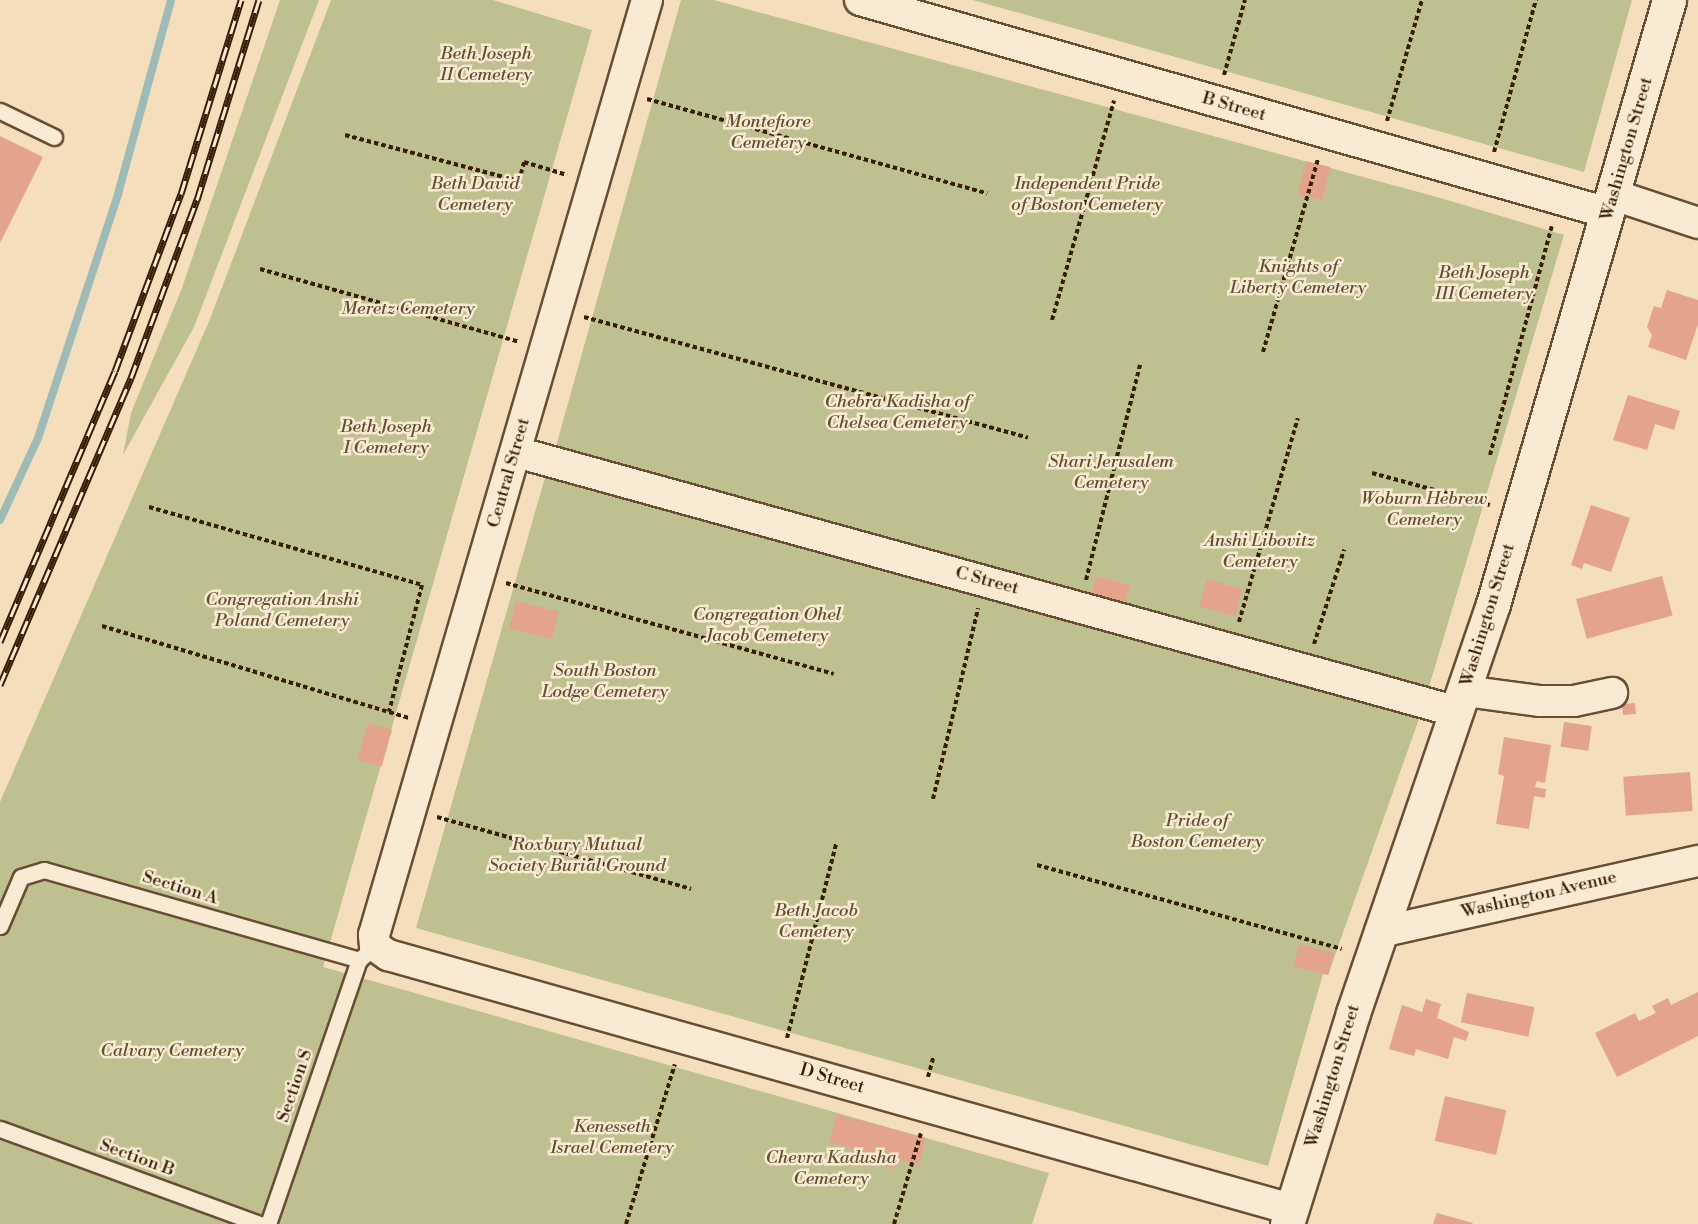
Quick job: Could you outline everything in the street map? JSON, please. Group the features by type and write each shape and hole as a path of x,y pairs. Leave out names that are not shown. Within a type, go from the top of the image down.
{"main road":[{"name":"Washington Street","path":"1289,1216 1376,945 1462,702 1520,513 1670,0"}],"street":[{"name":"Central Street","path":"367,953 480,575 647,0"},
{"name":"B Street","path":"860,0 1560,199 1611,204 1698,223"},
{"name":"C Street","path":"516,452 1232,649 1462,702 1574,701 1612,693"},
{"name":"Washington Avenue","path":"1376,945 1698,861"},
{"name":"D Street","path":"367,953 388,955 929,1107 1289,1216"}],"lane":[{"path":"0,111 54,137"},
{"name":"Section A","path":"0,926 21,877 44,870 367,953"},
{"name":"Section S","path":"268,1224 367,953"},
{"name":"Section B","path":"0,1129 260,1224"}],"path":[{"path":"1217,102 1245,0"},
{"path":"1379,148 1422,0"},
{"path":"1487,178 1536,0"},
{"path":"1052,320 1121,74"},
{"path":"620,92 987,193"},
{"path":"1263,352 1326,133"},
{"path":"345,135 519,181 524,162 544,168"},
{"path":"1490,455 1560,199"},
{"path":"260,268 545,350"},
{"path":"557,310 1028,438"},
{"path":"1080,607 1140,365"},
{"path":"1232,649 1298,417"},
{"path":"1372,473 1520,513"},
{"path":"149,507 422,585 388,712"},
{"path":"1311,653 1344,550"},
{"path":"480,575 834,674"},
{"path":"933,799 984,581"},
{"path":"102,626 435,726"},
{"path":"411,809 691,889"},
{"path":"780,1065 836,844"},
{"path":"1037,865 1376,945"},
{"path":"626,1224 683,1038"},
{"path":"894,1224 929,1107"}],"green space":[{"path":"280,0 319,0 194,327 123,455 131,413 182,288"},
{"path":"331,0 493,0 592,30 323,967 1049,1173 1032,1224 0,1224 0,802 210,319"},
{"path":"681,0 714,0 1444,199 1564,235 1428,690 556,446"},
{"path":"973,0 1632,0 1584,172"},
{"path":"546,474 1420,716 1328,975 1323,974 1268,1166 416,928"}],"building":[{"path":"0,136 43,157 0,243"},
{"path":"1306,161 1330,167 1322,200 1298,194"},
{"path":"1667,290 1698,300 1698,324 1686,360 1648,347 1652,335 1647,327 1654,306 1661,308"},
{"path":"1628,395 1680,411 1674,430 1655,424 1647,450 1613,440"},
{"path":"1591,505 1630,518 1611,572 1584,563 1582,569 1571,565"},
{"path":"1096,576 1130,585 1125,603 1091,594"},
{"path":"1662,576 1673,616 1587,639 1576,599"},
{"path":"1207,579 1243,589 1235,616 1199,606"},
{"path":"516,601 559,612 552,639 509,628"},
{"path":"1635,703 1636,714 1623,715 1622,704"},
{"path":"1564,722 1592,726 1588,751 1561,747"},
{"path":"368,723 392,730 382,766 358,760"},
{"path":"1504,737 1551,745 1545,783 1537,781 1535,787 1546,789 1545,798 1534,796 1529,829 1496,824 1504,776 1498,774"},
{"path":"1690,772 1693,811 1626,816 1623,777"},
{"path":"1299,944 1334,953 1328,975 1293,966"},
{"path":"1698,992 1698,1036 1617,1077 1595,1033 1635,1013 1639,1021 1656,1013 1652,1006 1668,998 1671,1005"},
{"path":"1467,993 1534,1007 1528,1037 1461,1022"},
{"path":"1426,999 1441,1004 1437,1018 1469,1032 1466,1041 1454,1037 1448,1059 1416,1049 1414,1056 1389,1049 1402,1005 1422,1012"},
{"path":"1445,1096 1506,1110 1496,1155 1435,1141"},
{"path":"837,1114 926,1138 919,1165 899,1160 896,1169 851,1156 853,1149 829,1142"},
{"path":"1437,1213 1473,1223 1433,1224"}],"waterway":[{"path":"0,520 38,438 118,194 171,0"}],"railway":[{"path":"0,642 115,371 181,194 241,0"},
{"path":"0,685 131,378 197,200 259,0"}],"park label":[{"name":"Beth Joseph II Cemetery","path":"486,65"},
{"name":"Montefiore Cemetery","path":"768,133"},
{"name":"Beth David Cemetery","path":"475,195"},
{"name":"Independent Pride of Boston Cemetery","path":"1087,195"},
{"name":"Knights of Liberty Cemetery","path":"1298,278"},
{"name":"Beth Joseph III Cemetery","path":"1484,284"},
{"name":"Meretz Cemetery","path":"408,309"},
{"name":"Chebra Kadisha of Chelsea Cemetery","path":"897,413"},
{"name":"Beth Joseph I Cemetery","path":"386,438"},
{"name":"Shari Jerusalem Cemetery","path":"1111,473"},
{"name":"Woburn Hebrew Cemetery","path":"1424,510"},
{"name":"Anshi Libovitz Cemetery","path":"1260,552"},
{"name":"Congregation Anshi Poland Cemetery","path":"282,611"},
{"name":"Congregation Ohel Jacob Cemetery","path":"767,626"},
{"name":"South Boston Lodge Cemetery","path":"605,682"},
{"name":"Pride of Boston Cemetery","path":"1197,832"},
{"name":"Roxbury Mutual Society Burial Ground","path":"577,856"},
{"name":"Beth Jacob Cemetery","path":"816,922"},
{"name":"Calvary Cemetery","path":"172,1051"},
{"name":"Kenesseth Israel Cemetery","path":"612,1138"},
{"name":"Chevra Kadusha Cemetery","path":"831,1169"}]}
